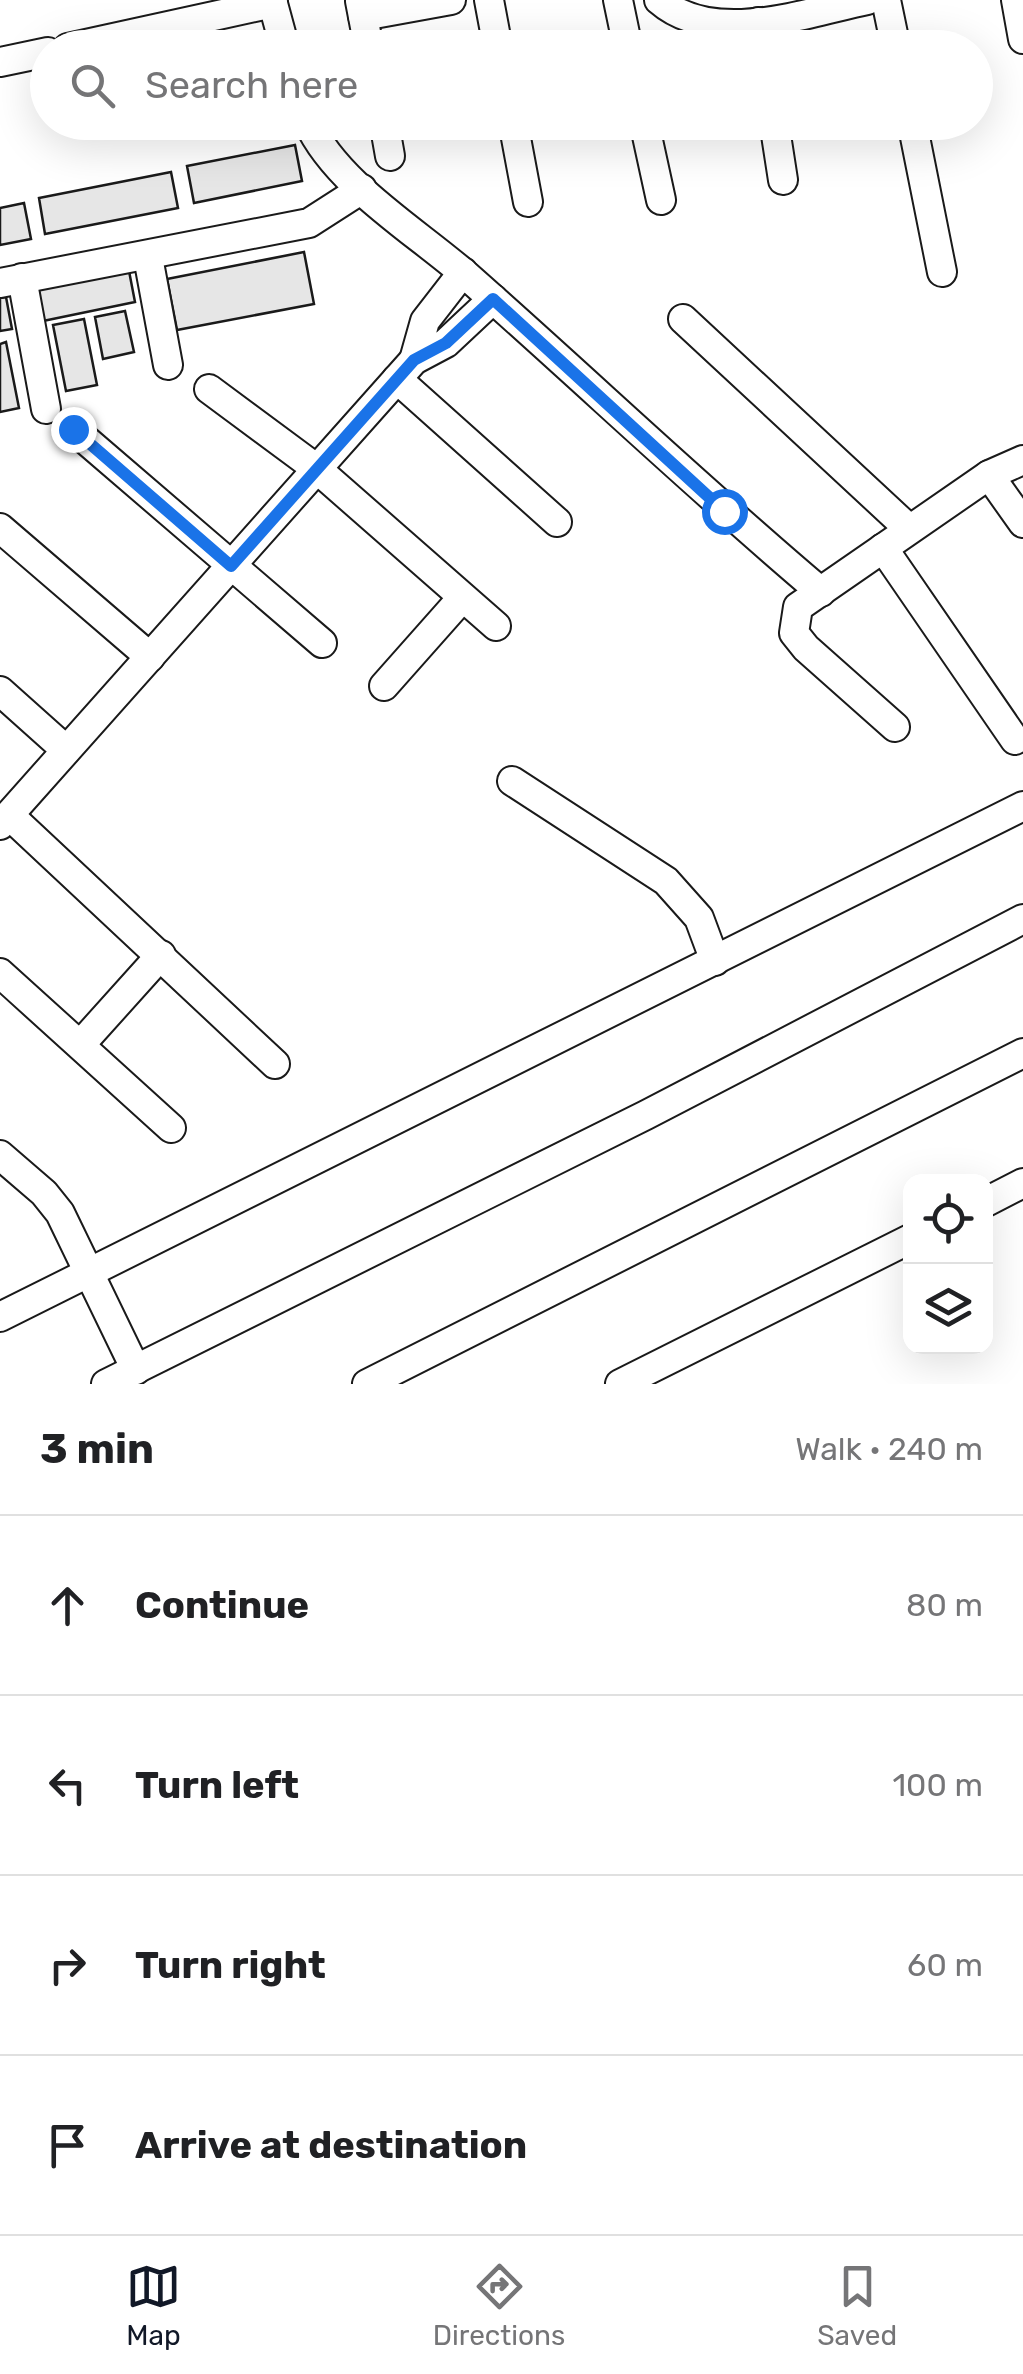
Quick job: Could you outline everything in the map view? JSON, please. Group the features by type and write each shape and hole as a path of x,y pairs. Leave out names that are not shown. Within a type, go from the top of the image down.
{"street":[{"path":"362,8 452,0"},
{"path":"489,0 495,30"},
{"path":"618,0 624,30"},
{"path":"659,0 682,18 737,30"},
{"path":"775,30 868,0"},
{"path":"886,0 892,30"},
{"path":"1016,0 1023,38"},
{"path":"148,30 272,2 280,30"},
{"path":"0,62 30,56"},
{"path":"323,140 362,189 463,272 724,511 821,592"},
{"path":"387,140 390,156"},
{"path":"516,140 528,202"},
{"path":"648,140 660,200"},
{"path":"777,140 783,180"},
{"path":"916,140 942,272"},
{"path":"46,408 11,280 148,257 309,223 362,189"},
{"path":"148,257 168,365"},
{"path":"406,370 425,321 463,272"},
{"path":"275,1064 161,955 4,820 406,370 446,343 493,299"},
{"path":"683,319 908,528"},
{"path":"406,370 557,522"},
{"path":"208,388 316,469 496,626"},
{"path":"73,429 322,643"},
{"path":"895,727 794,633 798,607 989,474 1023,460"},
{"path":"989,474 1023,523"},
{"path":"0,528 150,657"},
{"path":"883,548 1015,740"},
{"path":"384,686 462,598"},
{"path":"0,692 66,750"},
{"path":"512,782 666,880 699,918 715,961"},
{"path":"0,1317 1023,806"},
{"path":"106,1384 646,1115 1023,919"},
{"path":"81,1044 161,955"},
{"path":"0,972 171,1128"},
{"path":"367,1384 1023,1053"},
{"path":"0,1155 44,1192 60,1213 136,1370"},
{"path":"993,1198 1023,1183"},
{"path":"620,1384 903,1242"}],"building":[{"path":"295,145 302,181 194,203 187,166"},
{"path":"171,172 178,208 45,234 39,198"},
{"path":"24,203 31,239 0,245 0,208"},
{"path":"304,252 314,304 177,330 167,279"},
{"path":"129,271 135,302 43,321 37,289"},
{"path":"6,297 12,329 0,331 0,298"},
{"path":"125,311 134,352 103,359 95,317"},
{"path":"84,319 97,385 66,391 53,325"},
{"path":"6,342 19,408 0,412 0,344"}],"route":[{"path":"73,429 231,566 414,360 446,343 493,299 724,511"}]}
